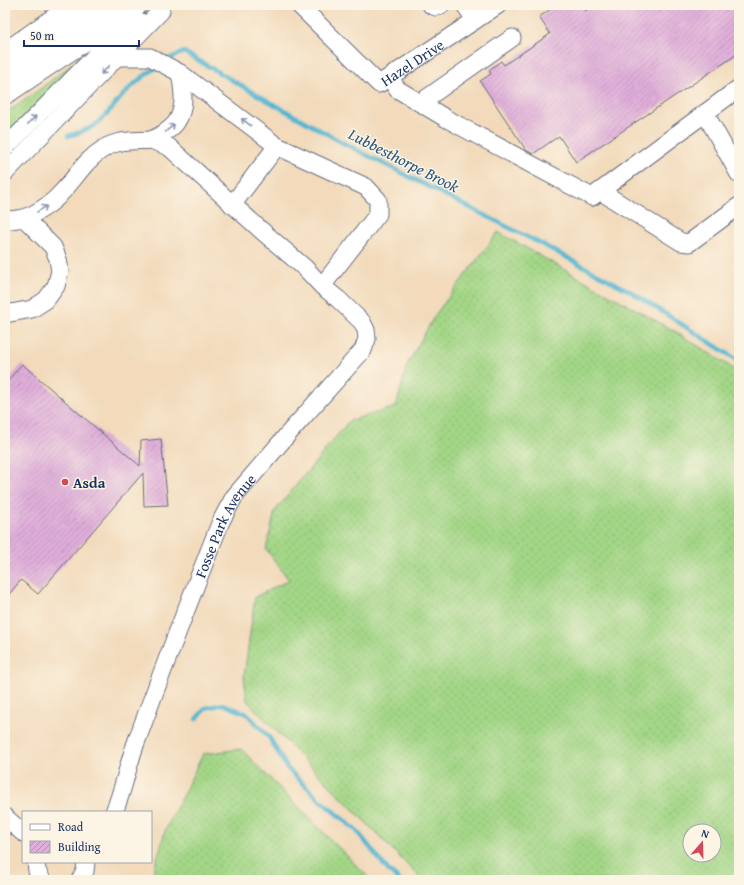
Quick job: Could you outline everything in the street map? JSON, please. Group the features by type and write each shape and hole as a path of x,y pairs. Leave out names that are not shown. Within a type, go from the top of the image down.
{"main road":[{"path":"5,70 102,5"},
{"path":"5,93 136,5"}],"street":[{"path":"5,51 71,5"},
{"name":"Hazel Drive","path":"299,5 379,84 498,5"},
{"path":"431,5 436,7 441,5"},
{"path":"465,5 475,20"},
{"path":"5,173 165,8"},
{"path":"5,148 102,50 135,25 165,8"},
{"path":"420,103 512,38"},
{"path":"118,57 150,57 180,74 277,146 366,187 378,200 378,214 322,286"},
{"path":"5,220 24,218 43,209 60,194 88,162 104,148 127,141 151,140 169,130 177,121 182,112 183,102 180,74"},
{"path":"390,77 397,89 420,103 592,197 739,88"},
{"path":"5,185 53,133 65,111"},
{"path":"705,113 739,174"},
{"name":"Fosse Park Avenue","path":"114,811 119,801 132,751 221,521 234,497 363,350 367,339 366,330 362,322 322,286 305,268 168,147 151,140"},
{"path":"232,205 277,146"},
{"path":"600,191 681,242 689,243 739,206"},
{"path":"5,314 32,309 46,300 56,286 60,271 58,259 53,247 24,218"},
{"path":"5,817 22,832"},
{"path":"36,863 37,871 42,880"},
{"path":"80,880 85,871 86,863"}],"green space":[{"path":"99,44 5,137 5,113 25,100"},
{"path":"498,232 676,332 739,372 739,880 422,880 247,701 244,677 255,597 289,580 266,549 275,511 349,421 396,407 407,365 435,315"},
{"path":"241,749 371,880 151,880 165,831 203,754"}],"building":[{"path":"557,5 582,5 586,11 594,5 739,5 739,53 576,162 559,136 533,154 526,150 480,81 491,74 489,70 501,61 504,65 550,34 539,17"},
{"name":"Asda","path":"22,364 140,466 141,441 161,439 168,505 144,506 143,473 38,594 21,580 5,599 5,384"}],"waterway":[{"name":"Lubbesthorpe Brook","path":"166,60 184,52 345,144 630,291 739,361"},
{"name":"Lubbesthorpe Brook","path":"68,136 92,127 106,115 130,88 159,66"},
{"path":"196,719 206,708 223,704 247,714 269,737 287,768 321,801 356,830 388,870 399,880"}],"place":[{"name":"Asda","path":"65,482"}]}
